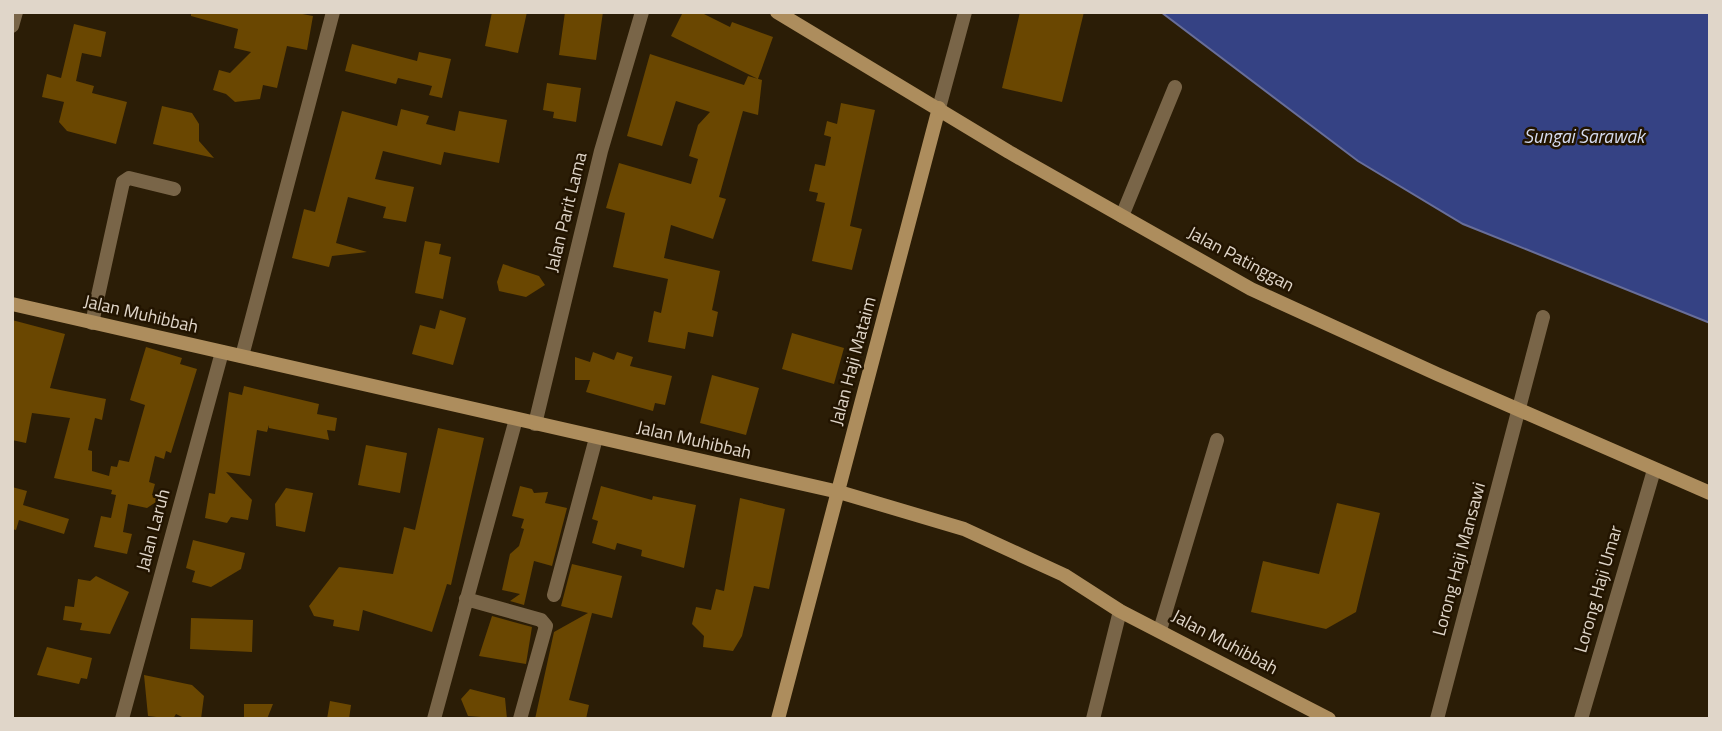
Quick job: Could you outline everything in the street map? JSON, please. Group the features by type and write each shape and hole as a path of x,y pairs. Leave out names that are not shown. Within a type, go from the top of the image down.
{"main road":[{"name":"Jalan Patinggan","path":"777,12 1251,289 1710,493"},
{"name":"Jalan Haji Mataim","path":"778,719 939,108"},
{"name":"Jalan Muhibbah","path":"12,304 839,492 964,529 1063,575 1120,611 1329,719"}],"street":[{"path":"12,26 16,12"},
{"path":"242,356 333,12"},
{"name":"Jalan Parit Lama","path":"535,424 601,151 642,12"},
{"name":"Jalan Haji Mataim","path":"939,108 965,12"},
{"path":"1122,216 1175,87"},
{"path":"92,323 122,181 129,178 174,189"},
{"name":"Lorong Haji Mansawi","path":"1437,719 1543,317"},
{"name":"Jalan Laruh","path":"122,719 222,352"},
{"path":"434,719 516,419"},
{"path":"554,595 596,438"},
{"path":"1160,630 1217,440"},
{"name":"Lorong Haji Umar","path":"1581,719 1654,470"},
{"path":"466,599 541,620 546,626 520,719"},
{"path":"1093,719 1120,611"}],"water":[{"name":"Sungai Sarawak","path":"1161,12 1710,12 1710,323 1463,224 1358,161"}],"building":[{"path":"191,12 292,12 313,16 307,50 287,46 277,88 263,85 260,99 235,102 226,94 213,90 219,70 230,73 251,52 234,48 238,29 191,16"},
{"path":"492,12 527,12 518,53 485,46"},
{"path":"565,12 603,12 596,60 559,55"},
{"path":"683,12 700,12 730,27 732,22 773,37 758,79 671,36"},
{"path":"1020,12 1084,12 1062,102 1002,88"},
{"path":"74,24 106,32 101,57 82,53 76,81 94,86 92,93 127,102 116,144 67,131 59,122 64,102 42,97 47,74 61,78"},
{"path":"352,44 417,61 419,52 451,59 442,98 429,95 432,86 398,78 396,84 345,71"},
{"path":"650,54 744,85 748,76 762,80 758,115 743,111 719,197 726,199 713,239 671,225 664,258 720,271 712,310 718,312 713,337 688,332 685,349 648,342 654,311 661,313 668,279 613,267 625,213 606,208 619,163 691,184 698,159 689,156 698,125 710,112 676,101 662,146 627,136"},
{"path":"547,83 581,88 576,122 553,118 554,112 543,110"},
{"path":"841,103 875,110 850,226 862,229 852,270 812,261 825,203 816,201 818,193 809,191 815,164 825,166 831,137 824,135 827,121 837,124"},
{"path":"162,106 192,113 199,124 199,141 214,158 153,144"},
{"path":"401,109 429,116 426,124 455,131 459,111 507,120 499,163 444,152 441,165 383,151 375,179 414,187 406,222 383,218 386,207 348,197 336,243 367,252 332,256 329,267 292,258 304,209 315,212 342,111 397,126"},
{"path":"425,241 441,244 439,254 451,257 443,299 415,293"},
{"path":"503,264 539,276 545,285 526,297 499,291 497,282"},
{"path":"440,310 466,318 453,365 412,354 420,325 435,329"},
{"path":"12,320 65,334 50,388 106,399 102,420 95,418 88,450 92,451 92,471 109,476 111,466 117,467 119,460 129,462 145,405 130,400 146,347 182,358 180,364 197,369 171,453 166,451 164,459 155,456 149,482 155,484 152,495 162,498 147,508 128,504 123,532 132,534 127,554 94,547 101,516 111,518 116,495 111,494 112,490 54,478 70,418 32,413 26,443 12,440"},
{"path":"792,333 844,348 834,384 782,369"},
{"path":"593,352 614,360 617,352 633,357 630,366 672,376 665,405 655,403 653,411 586,392 590,380 575,380 575,357 590,362"},
{"path":"712,375 759,388 746,435 700,423"},
{"path":"244,386 319,404 317,414 337,418 335,431 327,430 329,440 269,428 269,425 267,432 257,430 250,476 226,472 252,500 248,520 231,517 227,523 205,518 209,493 215,494 229,392 242,395"},
{"path":"438,428 484,438 451,585 447,584 432,632 363,610 359,631 333,626 334,620 314,616 309,606 339,567 393,574 404,527 415,530"},
{"path":"366,445 407,453 400,493 358,485"},
{"path":"520,486 532,489 534,493 548,492 545,503 567,508 552,566 534,561 524,605 510,601 520,594 502,590 510,554 519,546 524,529 521,528 524,519 512,516"},
{"path":"601,486 652,500 653,496 696,505 684,568 641,556 642,550 617,543 615,550 592,543 598,521 592,519"},
{"path":"12,487 27,491 23,505 69,519 64,534 19,520 16,530 12,529"},
{"path":"286,488 313,493 305,532 276,526 275,504"},
{"path":"740,498 785,509 769,589 754,586 742,636 733,651 703,647 704,636 692,624 696,607 711,610 716,589 724,591"},
{"path":"1337,503 1380,513 1356,612 1326,629 1251,612 1263,561 1319,574"},
{"path":"193,540 245,553 241,569 211,587 192,582 195,571 186,568"},
{"path":"572,564 622,576 612,618 592,613 569,700 589,705 586,719 535,719 554,632 588,613 561,606"},
{"path":"96,576 129,592 110,634 80,630 82,623 63,620 65,606 74,607 78,579 90,581"},
{"path":"492,616 532,627 526,664 479,656"},
{"path":"191,618 253,620 252,652 190,649"},
{"path":"47,647 92,658 87,679 81,678 79,684 37,675"},
{"path":"144,675 192,685 204,696 201,719 186,719 176,714 173,719 148,716"},
{"path":"470,689 505,698 507,719 468,716 461,699"},
{"path":"330,701 351,705 349,719 327,719"},
{"path":"244,704 273,704 267,719 244,719"}]}
